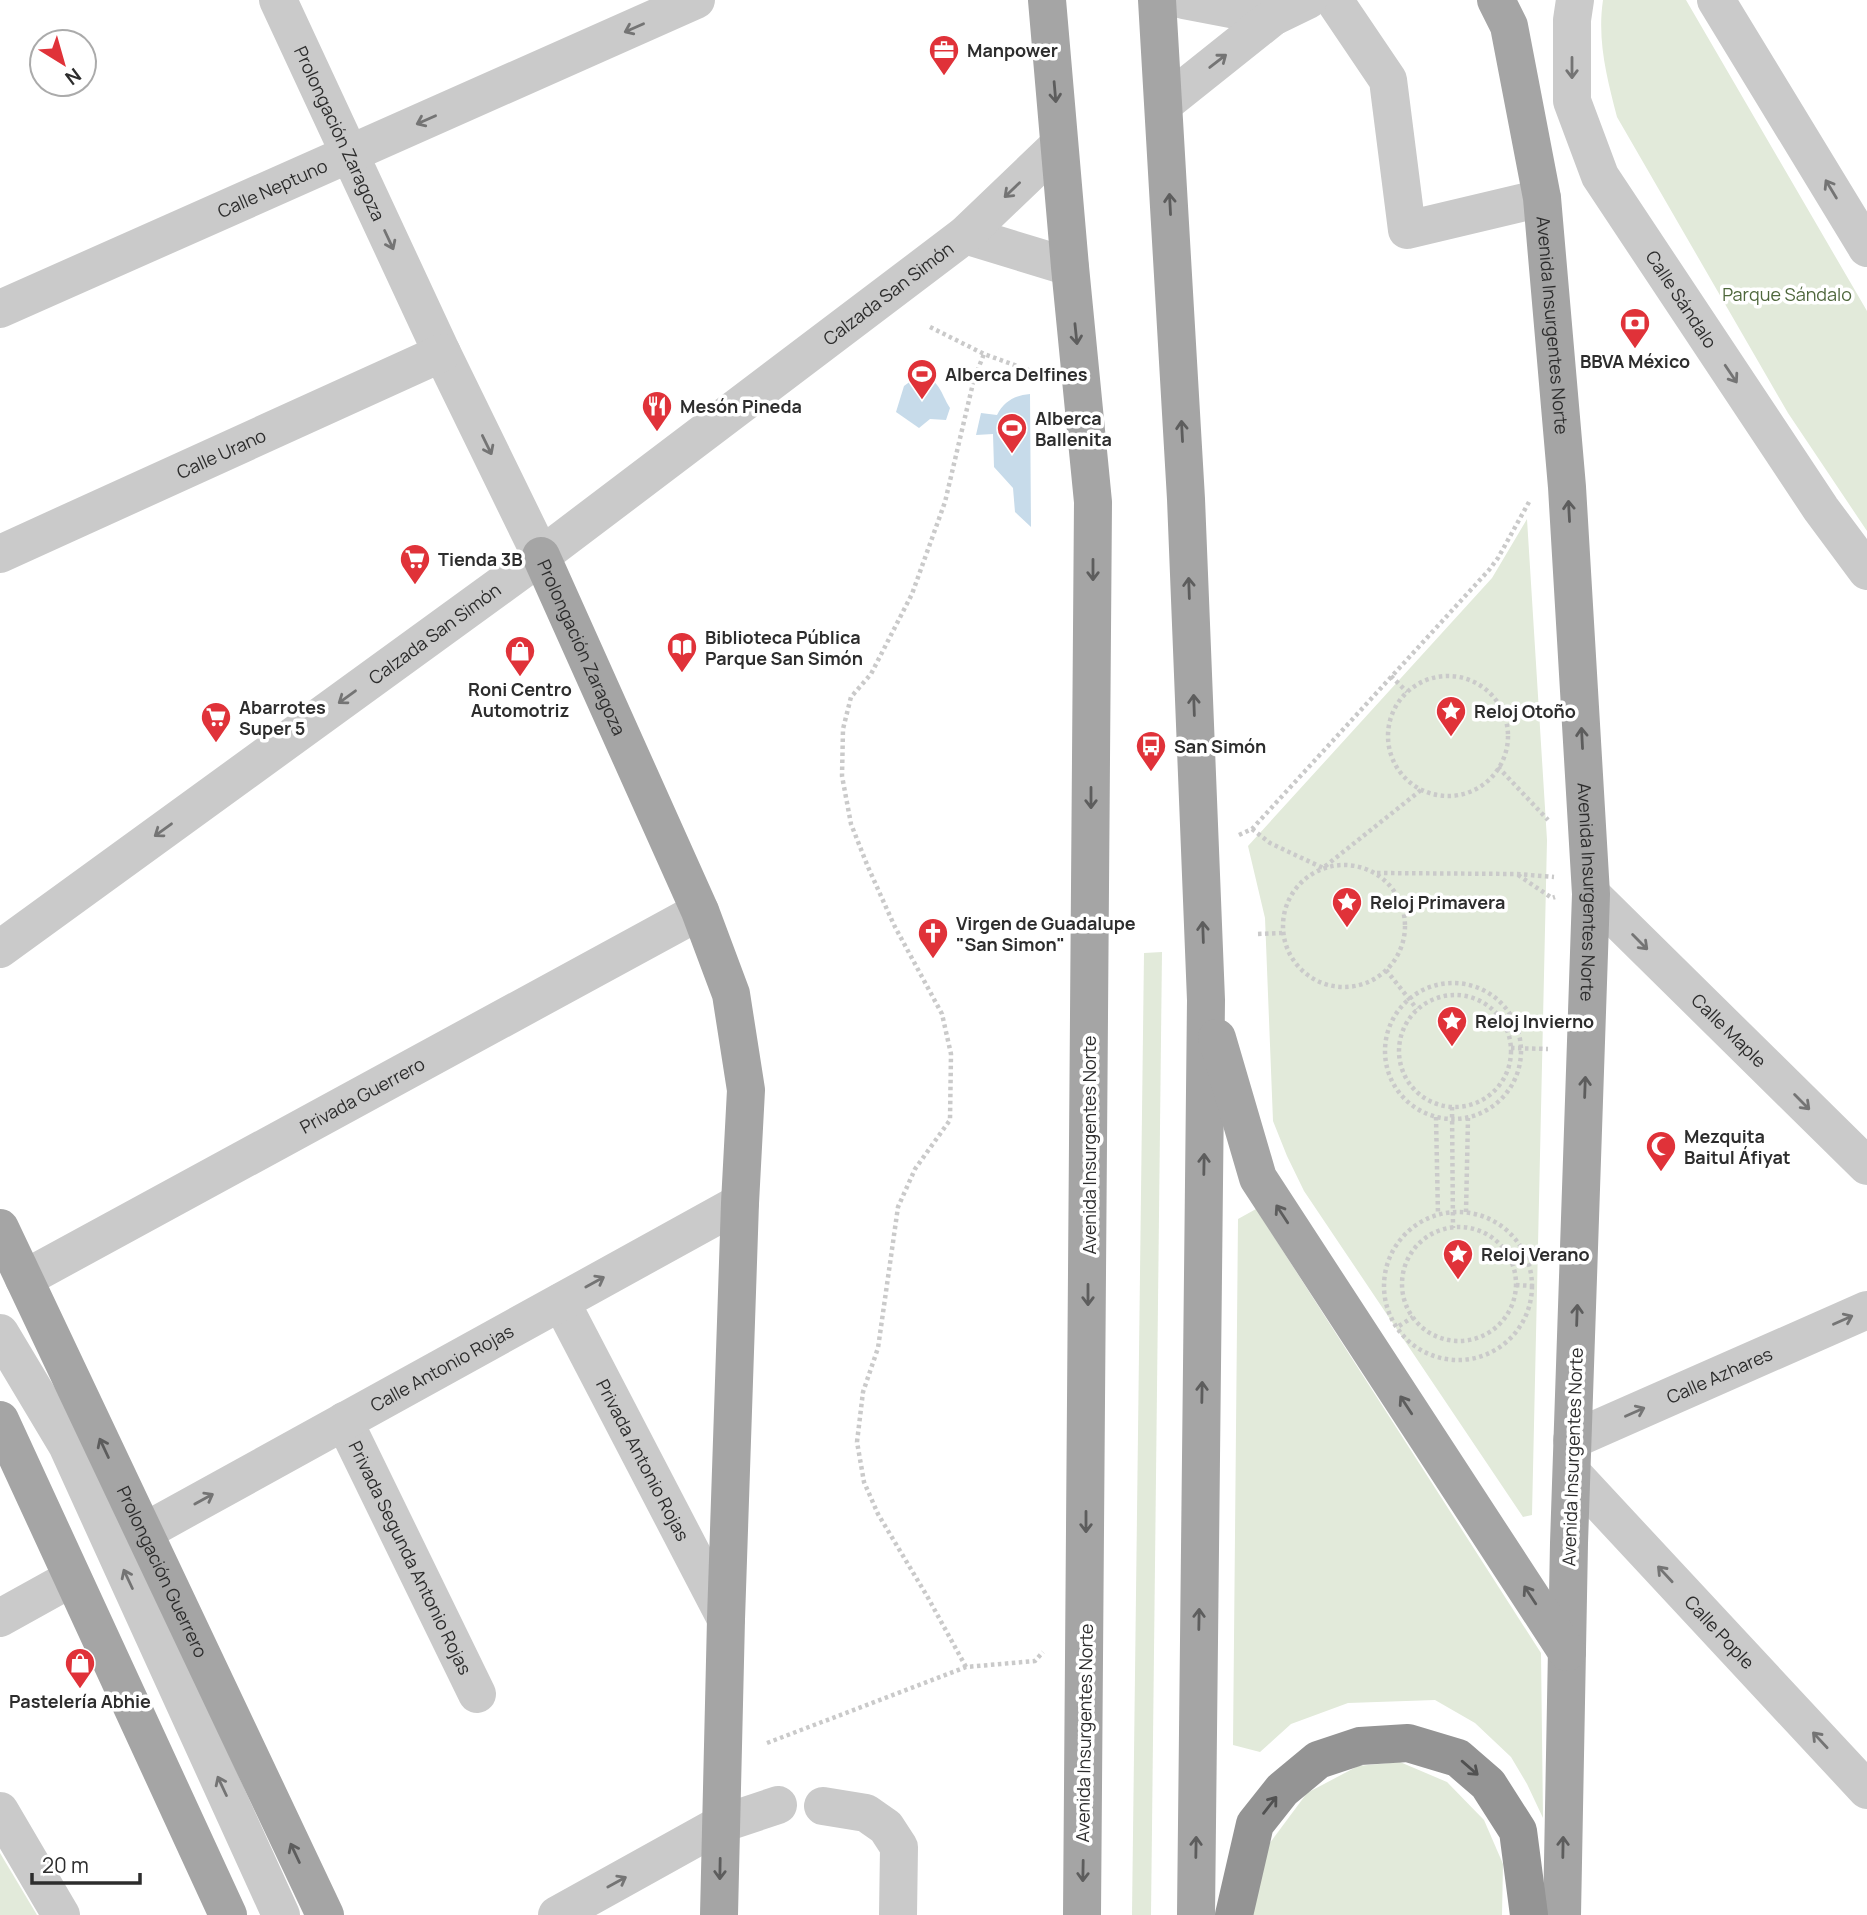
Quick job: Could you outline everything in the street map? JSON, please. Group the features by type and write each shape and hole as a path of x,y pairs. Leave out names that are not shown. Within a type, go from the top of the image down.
{"highway":[{"path":"1234,1915 1255,1824 1282,1790 1318,1759 1360,1746 1408,1743 1458,1758 1488,1784 1518,1831 1529,1915"}],"main road":[{"name":"Avenida Insurgentes Norte","path":"1047,0 1093,502 1082,1915"},
{"path":"1157,0 1186,499 1206,1000 1196,1915"},
{"name":"Avenida Insurgentes Norte","path":"1496,0 1509,26 1542,198 1567,487 1591,894 1572,1456 1562,1915"},
{"name":"Prolongación Zaragoza","path":"541,556 700,911 731,994 746,1090 740,1203"},
{"path":"1206,1000 1258,1178 1567,1653"},
{"path":"719,1915 740,1203"},
{"name":"Prolongación Guerrero","path":"0,1228 324,1915"},
{"path":"0,1420 228,1915"}],"street":[{"name":"Prolongación Zaragoza","path":"278,0 442,353 541,556"},
{"name":"Calle Neptuno","path":"0,309 696,0"},
{"path":"1184,0 1273,17"},
{"path":"1164,104 1273,17 1308,0"},
{"path":"1335,0 1388,80 1407,230 1542,198"},
{"name":"Calle Sándalo","path":"1575,0 1572,20 1572,101 1600,176 1821,509 1867,571"},
{"path":"1716,0 1867,248"},
{"name":"Calzada San Simón","path":"0,949 541,556 965,235 1059,145"},
{"name":"Calzada San Simón","path":"965,235 1070,267"},
{"name":"Calle Urano","path":"0,554 442,353"},
{"name":"Calle Maple","path":"1591,894 1867,1166"},
{"name":"Privada Guerrero","path":"24,1279 700,911"},
{"name":"Calle Antonio Rojas","path":"144,1532 740,1203"},
{"name":"Privada Antonio Rojas","path":"561,1302 726,1619"},
{"name":"Calle Azhares","path":"1572,1456 1867,1310"},
{"path":"0,1333 67,1445 281,1915"},
{"path":"0,1371 31,1464 244,1915"},
{"name":"Privada Segunda Antonio Rojas","path":"344,1421 477,1694"},
{"name":"Calle Pople","path":"1572,1456 1867,1790"},
{"path":"0,1618 72,1578"},
{"path":"557,1915 721,1824 778,1805"},
{"path":"822,1806 866,1813 886,1827 899,1847 898,1915"},
{"path":"0,1811 61,1915"}],"path":[{"path":"930,327 984,354 1046,377"},
{"path":"966,1667 878,1514 864,1482 857,1441 863,1392 878,1349 898,1207 915,1169 950,1120 951,1054 942,1014 894,925 855,835 842,776 843,730 851,697 871,674 912,594 945,502 974,379 984,354"},
{"path":"1239,835 1252,829 1498,558 1534,493"},
{"path":"1391,676 1407,692"},
{"path":"1439,676 1457,676 1475,681 1490,692 1501,706 1507,723 1508,741 1504,759 1493,775 1478,788 1460,795 1440,795 1421,790 1405,779 1394,763 1388,744 1389,724 1395,706 1407,692 1422,681 1439,676"},
{"path":"1498,767 1556,828"},
{"path":"1377,873 1391,886 1402,903 1406,922 1403,944 1394,962 1378,977 1359,986 1338,988 1318,982 1300,971 1288,953 1282,933 1283,913 1290,895 1303,880 1323,868 1421,790"},
{"path":"1252,829 1270,843 1323,868 1339,864 1358,866 1377,873 1517,874 1554,877"},
{"path":"1258,934 1282,933"},
{"path":"1386,970 1417,1009"},
{"path":"1456,982 1489,992 1513,1016 1520,1031 1522,1049 1521,1065 1507,1093 1490,1108 1468,1118 1436,1117 1407,1102 1388,1074 1385,1058 1385,1042 1390,1026 1409,999 1423,989 1456,982"},
{"path":"1450,995 1468,996 1484,1003 1498,1015 1508,1031 1511,1048 1501,1083 1488,1096 1471,1104 1452,1107 1434,1103 1418,1093 1406,1079 1399,1061 1399,1042 1405,1024 1417,1009 1432,999 1450,995"},
{"path":"1511,1048 1550,1049"},
{"path":"1452,1107 1453,1228"},
{"path":"1436,1117 1438,1215"},
{"path":"1466,1212 1468,1118"},
{"path":"1466,1212 1492,1220 1513,1237 1527,1260 1532,1286 1524,1319 1502,1345 1487,1353 1454,1359 1437,1357 1422,1350 1397,1328 1385,1299 1386,1268 1391,1254 1405,1235 1423,1221 1438,1215 1466,1212"},
{"path":"1440,1230 1477,1230 1493,1238 1506,1251 1516,1285 1513,1303 1504,1319 1490,1332 1474,1339 1455,1341 1436,1337 1420,1326 1408,1310 1402,1292 1402,1273 1409,1255 1423,1240 1440,1230"},
{"path":"1516,1285 1544,1287"},
{"path":"767,1743 966,1667 1035,1661 1044,1652"}],"green space":[{"name":"Parque Sándalo","path":"1603,0 1686,0 1867,311 1867,531 1788,413 1617,117 1602,45"},
{"path":"1527,519 1547,840 1532,1515 1523,1517 1304,1191 1287,1156 1273,1121 1265,918 1248,846 1492,578"},
{"path":"1162,952 1151,1915 1132,1915 1144,953"},
{"path":"1256,1209 1541,1653 1543,1818 1511,1757 1475,1723 1435,1700 1348,1703 1291,1724 1260,1752 1233,1745 1238,1219"},
{"path":"1400,1762 1447,1782 1484,1820 1503,1864 1502,1915 1251,1915 1269,1844 1307,1793 1358,1766"},
{"path":"0,1853 37,1915 0,1915"}],"water":[{"name":"Alberca Delfines","path":"919,375 935,383 950,408 946,420 930,419 919,428 896,412 904,386"},
{"name":"Alberca Ballenita","path":"1030,394 1031,527 1015,512 1013,488 994,467 993,434 976,435 981,413 997,415 1011,400"}],"place":[{"name":"Manpower","path":"944,77"},
{"name":"BBVA México","path":"1635,350"},
{"name":"Alberca Delfines","path":"922,401"},
{"name":"Mesón Pineda","path":"657,433"},
{"name":"Alberca Ballenita","path":"1012,455"},
{"name":"Tienda 3B","path":"415,586"},
{"name":"Biblioteca Pública Parque San Simón","path":"682,674"},
{"name":"Roni Centro Automotriz","path":"520,678"},
{"name":"Reloj Otoño","path":"1451,738"},
{"name":"Abarrotes Super 5","path":"216,744"},
{"name":"San Simón","path":"1151,773"},
{"name":"Reloj Primavera","path":"1347,929"},
{"name":"Virgen de Guadalupe \"San Simon\"","path":"933,960"},
{"name":"Reloj Invierno","path":"1452,1048"},
{"name":"Mezquita Baitul Áfiyat","path":"1661,1173"},
{"name":"Reloj Verano","path":"1458,1281"},
{"name":"Pastelería Abhie","path":"80,1690"}]}
